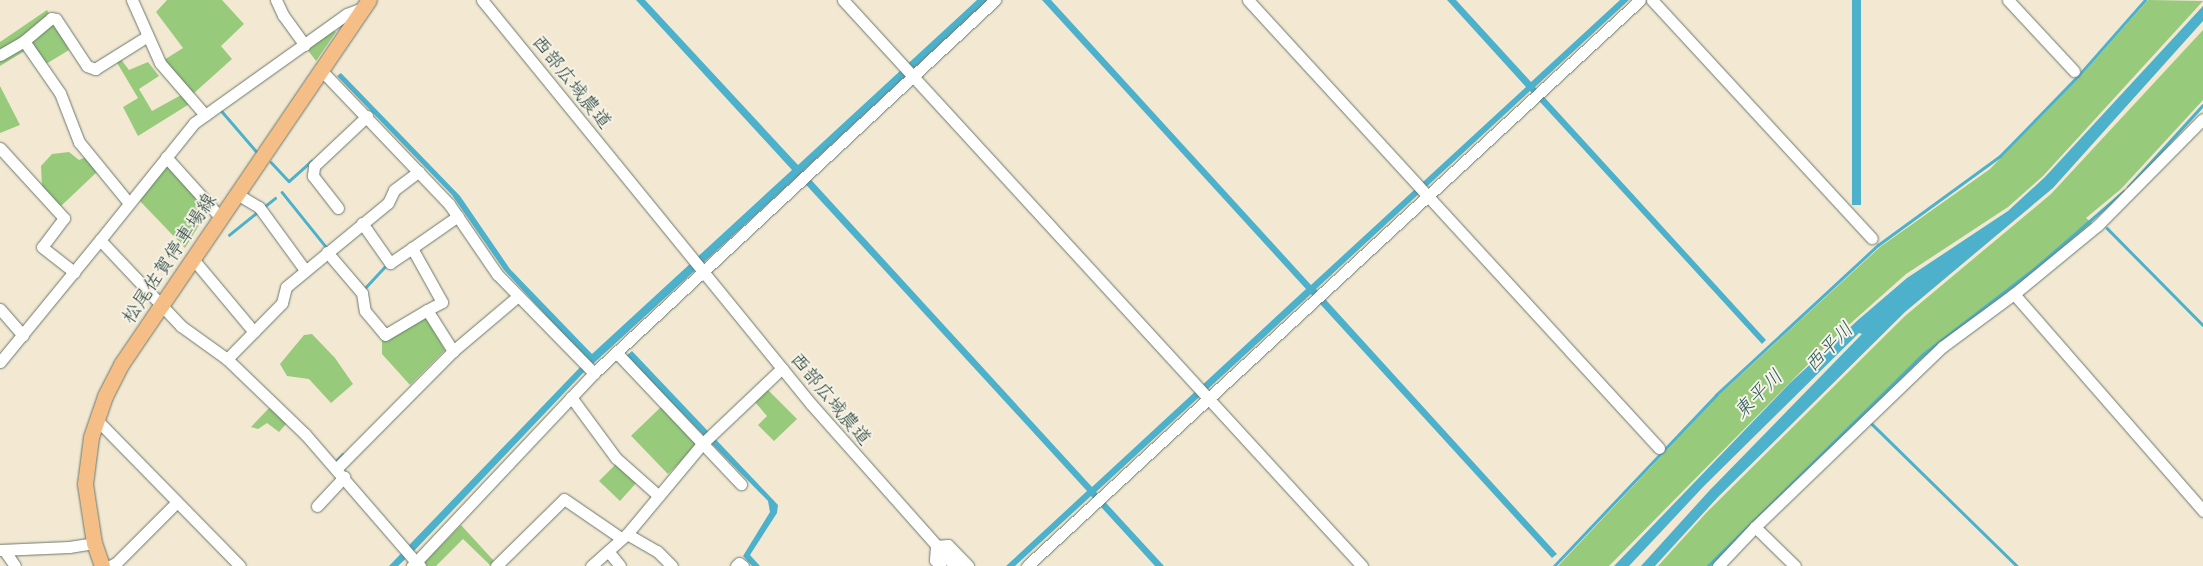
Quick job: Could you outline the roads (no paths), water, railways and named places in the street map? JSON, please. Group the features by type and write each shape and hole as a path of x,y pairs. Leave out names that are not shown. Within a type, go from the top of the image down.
{"main road":[{"name":"松尾佐賀停車場線","path":"102,566 94,543 85,484 91,437 122,363 320,69 366,4"}],"street":[{"path":"132,0 146,37 160,62 205,115"},
{"path":"276,0 283,15 305,45"},
{"name":"西部広域農道","path":"482,0 852,453 954,566"},
{"path":"843,0 1362,566"},
{"path":"100,240 163,303 191,335 228,359 340,473 415,563 571,398 592,372 616,352 995,0"},
{"path":"1248,0 1659,448"},
{"path":"1027,566 1098,499 1203,393 1318,297 1423,191 1538,94 1640,0"},
{"path":"1652,0 1872,238"},
{"path":"2008,0 2074,71"},
{"path":"0,362 187,130 205,115 347,14 366,4"},
{"path":"0,55 24,41 51,18 56,19 87,66 95,70 146,37"},
{"path":"24,41 60,93 79,142 129,203"},
{"path":"320,69 419,171 458,216 497,274 592,372"},
{"path":"338,208 313,176 314,166 367,116"},
{"path":"1718,566 1755,527 1942,347 2014,294 2098,225 2203,120"},
{"path":"0,148 64,218 42,247 74,272"},
{"path":"166,157 221,218"},
{"path":"228,359 282,303 286,287 388,203 394,190 419,171"},
{"path":"237,194 259,207 305,270"},
{"path":"362,223 388,261 412,248 458,216"},
{"path":"329,252 362,293 365,310 385,335 442,302 412,248"},
{"path":"193,259 254,332"},
{"path":"2014,294 2203,511"},
{"path":"317,506 340,473 453,351 518,296"},
{"path":"0,309 23,335"},
{"path":"427,310 453,351"},
{"path":"616,352 707,440 741,484"},
{"path":"591,566 624,536 707,440 782,368"},
{"path":"571,398 616,458 659,496"},
{"path":"97,420 240,566"},
{"path":"496,566 564,499 624,536 657,552 672,566"},
{"path":"110,566 116,563 177,502"},
{"path":"1755,527 1795,566"},
{"path":"2,550 94,543"},
{"path":"941,566 935,560 936,546 948,544 968,566"},
{"path":"2,550 15,566"},
{"path":"608,551 620,566"},
{"path":"736,566 740,563 742,566"}],"water":[{"path":"636,0 645,0 798,165 977,0 988,0 803,171 1092,487 1306,289 1042,0 1051,0 1311,285 1526,87 1447,0 1456,0 1531,82 1620,0 1629,0 1535,87 1766,340 1762,344 1530,91 1316,289 1557,554 1552,558 1311,294 1096,492 1164,566 1155,566 1091,496 1015,566 1006,566 1087,491 798,176 583,373 414,551 398,566 389,566 587,360 504,270 452,195 337,76 341,73 460,196 510,269 592,354 792,170"},
{"path":"1852,0 1861,0 1861,205 1852,205"},
{"name":"西平川","path":"2203,6 2203,21 2053,188 1905,312 1718,497 1655,566 1641,566 1709,491 1862,334 1859,333 1704,486 1629,566 1614,566 1790,383 1858,320 1907,278 2008,211 2045,177"},
{"path":"632,351 778,505 777,513 750,555 760,566 752,566 743,556 770,512 768,501 626,356"}],"waterway":[{"path":"1554,566 1716,395 1878,245 2000,156 2078,76 2145,0"},
{"path":"2128,187 2203,105"},
{"path":"220,109 256,151"},
{"path":"271,162 289,181 311,161"},
{"path":"1708,566 1922,355 2034,269 2124,191"},
{"path":"282,192 327,248"},
{"path":"264,207 275,198"},
{"path":"229,235 257,212"},
{"path":"2107,228 2203,325"},
{"path":"363,290 386,265"},
{"path":"1870,422 2017,566"},
{"path":"337,460 343,454"}],"water label":[{"name":"東平川","path":"1758,394"}]}
